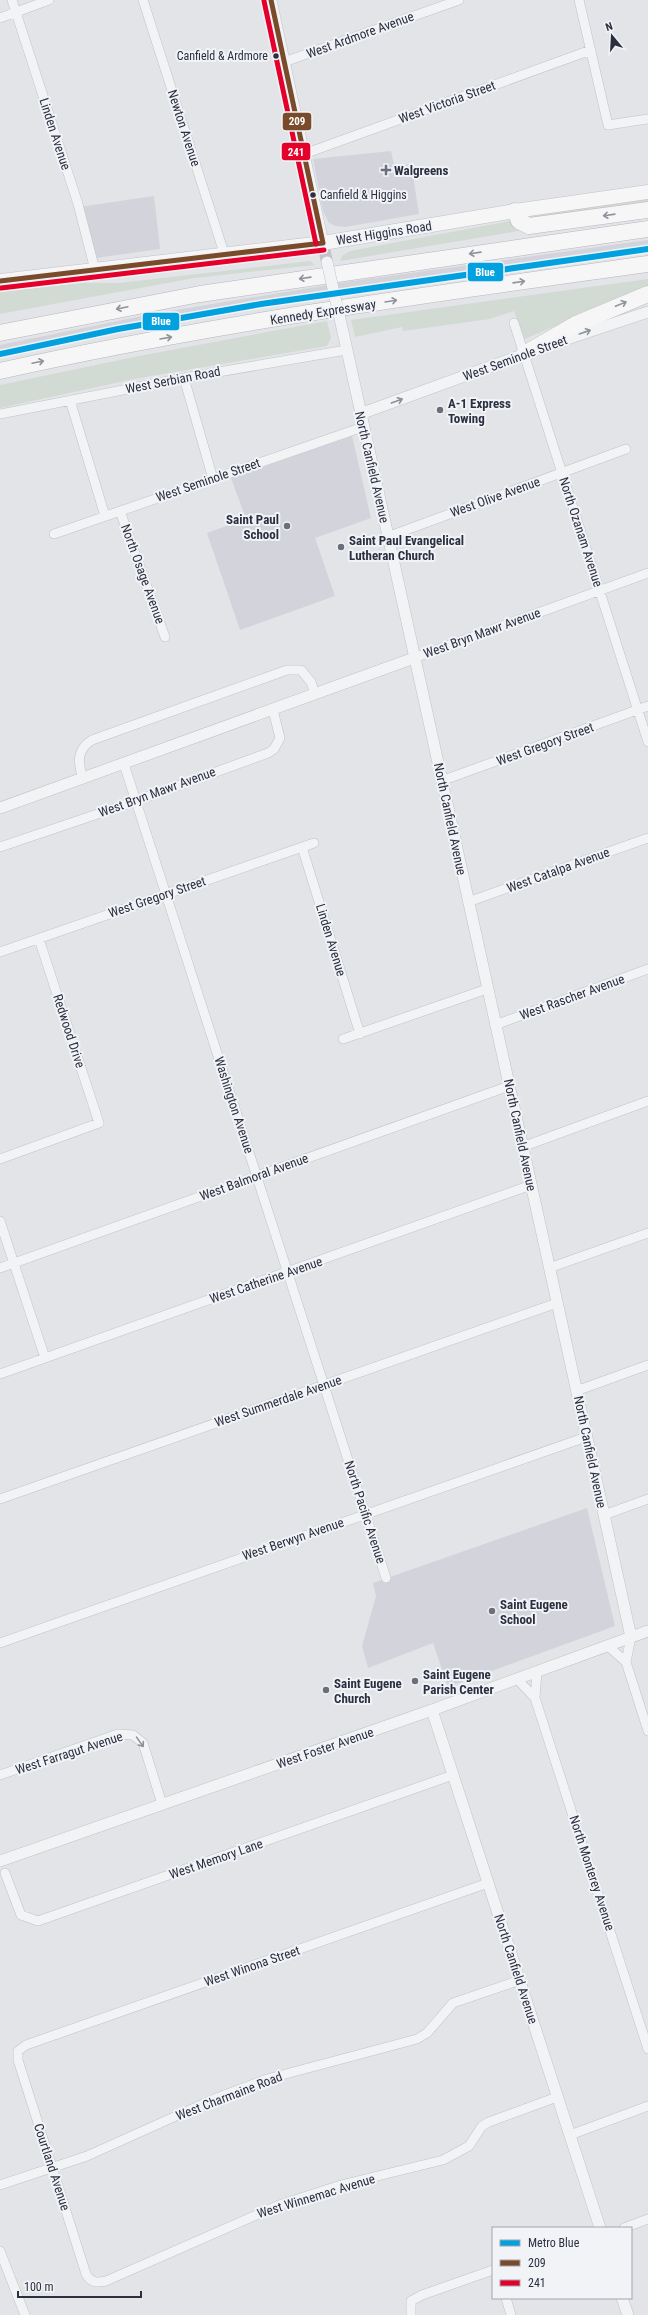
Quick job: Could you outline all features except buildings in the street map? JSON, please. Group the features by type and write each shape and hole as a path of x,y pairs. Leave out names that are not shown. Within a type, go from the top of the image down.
{"highway":[{"path":"515,211 519,221 529,226 648,210"},
{"path":"0,333 200,294 648,229"},
{"name":"Kennedy Expressway","path":"0,371 93,351 301,315 648,264"},
{"path":"524,354 576,324 648,294"},
{"path":"0,326 30,327"}],"main road":[{"name":"West Higgins Road","path":"0,281 225,256 323,243 515,211 648,192"},
{"name":"North Canfield Avenue","path":"323,243 327,262"}],"street":[{"name":"Linden Avenue","path":"12,0 78,204 95,270"},
{"path":"0,18 48,0"},
{"name":"Newton Avenue","path":"143,0 225,256"},
{"name":"North Canfield Avenue","path":"271,0 323,243"},
{"name":"West Ardmore Avenue","path":"284,62 459,0"},
{"path":"579,0 608,125 648,120"},
{"name":"West Victoria Street","path":"304,154 591,50"},
{"name":"North Canfield Avenue","path":"327,262 631,1637"},
{"name":"West Seminole Street","path":"360,414 524,354 647,315"},
{"name":"North Ozanam Avenue","path":"514,323 648,742"},
{"name":"West Serbian Road","path":"0,414 184,378 346,350"},
{"path":"184,378 213,479"},
{"name":"North Osage Avenue","path":"70,400 105,516"},
{"name":"West Seminole Street","path":"54,534 363,427"},
{"name":"West Olive Avenue","path":"387,537 626,450"},
{"name":"North Osage Avenue","path":"120,511 165,637"},
{"name":"West Bryn Mawr Avenue","path":"0,808 648,573"},
{"path":"83,779 79,766 80,751 92,740 287,670 301,670 311,682 315,694"},
{"name":"West Gregory Street","path":"441,781 648,706"},
{"name":"West Bryn Mawr Avenue","path":"0,847 136,801 274,749 280,738 280,733 273,710"},
{"name":"Washington Avenue","path":"124,764 344,1447"},
{"name":"West Catalpa Avenue","path":"468,902 648,838"},
{"name":"West Gregory Street","path":"0,952 314,843"},
{"name":"Linden Avenue","path":"302,847 360,1034"},
{"name":"Redwood Drive","path":"0,1159 100,1123 39,938"},
{"name":"West Rascher Avenue","path":"495,1025 648,969"},
{"path":"343,1039 487,989"},
{"name":"West Balmoral Avenue","path":"0,1268 509,1086"},
{"path":"522,1147 648,1101"},
{"name":"West Catherine Avenue","path":"0,1374 288,1273 531,1185"},
{"path":"0,1221 45,1358"},
{"path":"549,1268 648,1233"},
{"name":"West Summerdale Avenue","path":"0,1499 557,1303"},
{"path":"576,1391 648,1365"},
{"name":"West Berwyn Avenue","path":"0,1642 586,1437"},
{"name":"North Pacific Avenue","path":"344,1447 386,1578"},
{"path":"604,1515 648,1499"},
{"name":"West Foster Avenue","path":"0,1861 432,1710 648,1631"},
{"path":"631,1637 626,1662 648,1731"},
{"path":"608,1646 626,1662"},
{"name":"North Monterey Avenue","path":"537,1672 535,1698 648,2049"},
{"name":"North Monterey Avenue","path":"517,1679 535,1698"},
{"name":"North Canfield Avenue","path":"432,1710 600,2227"},
{"name":"West Farragut Avenue","path":"0,1776 118,1734 133,1734 142,1743 162,1804"},
{"name":"West Memory Lane","path":"5,1873 21,1915 38,1921 453,1775"},
{"name":"West Winona Street","path":"18,2050 26,2045 488,1882"},
{"name":"West Charmaine Road","path":"0,2185 53,2169 113,2146 214,2099 267,2079 417,2039 427,2033 453,2003 520,1980"},
{"name":"Courtland Avenue","path":"18,2050 18,2060 86,2274 92,2281"},
{"name":"West Winnemac Avenue","path":"92,2281 102,2282 126,2273 279,2205 341,2185 443,2160 469,2146 482,2126 489,2122 557,2097"},
{"path":"570,2135 648,2106"},
{"path":"627,2227 648,2219"},
{"path":"0,2251 25,2315"},
{"path":"411,2315 411,2301 422,2294 492,2270"},
{"path":"506,2299 512,2315"},
{"path":"622,2299 628,2315"}],"shaded area":[{"path":"391,151 395,169 411,163 419,214 345,227 336,226 329,223 323,211 313,159"},
{"path":"154,196 160,249 96,258 79,207"},
{"path":"648,199 648,206 527,220 527,216 530,215"},
{"path":"510,221 517,228 525,230 340,261 342,256 350,251"},
{"path":"648,240 648,253 268,306 152,326 0,357 0,345 152,314 346,282"},
{"path":"310,261 315,265 194,278 0,314 0,292 81,283 119,283"},
{"path":"648,279 648,286 525,339 514,311 490,319 403,331 402,327 355,337 351,320"},
{"path":"327,321 331,338 327,346 134,379 0,408 0,385 139,356"},
{"name":"Saint Paul School","path":"352,436 371,518 315,538 335,596 240,630 207,533 246,519 231,478"},
{"name":"Saint Eugene School","path":"587,1508 615,1626 448,1687 433,1643 368,1668 362,1646 376,1596 373,1583"}],"metro line":[{"name":"Blue","path":"0,354 118,329 261,304 648,249"}],"transit line":[{"name":"209","path":"271,0 323,243"},
{"name":"241","path":"264,1 316,244"},
{"name":"209","path":"0,281 323,243"},
{"name":"241","path":"1,288 324,250"}],"place":[{"name":"Canfield & Ardmore","path":"276,56"},
{"name":"Walgreens","path":"386,170"},
{"name":"Canfield & Higgins","path":"313,195"},
{"name":"A-1 Express Towing","path":"440,410"},
{"name":"Saint Paul School","path":"287,526"},
{"name":"Saint Paul Evangelical Lutheran Church","path":"341,547"},
{"name":"Saint Eugene School","path":"492,1611"},
{"name":"Saint Eugene Parish Center","path":"415,1681"},
{"name":"Saint Eugene Church","path":"326,1690"}]}
